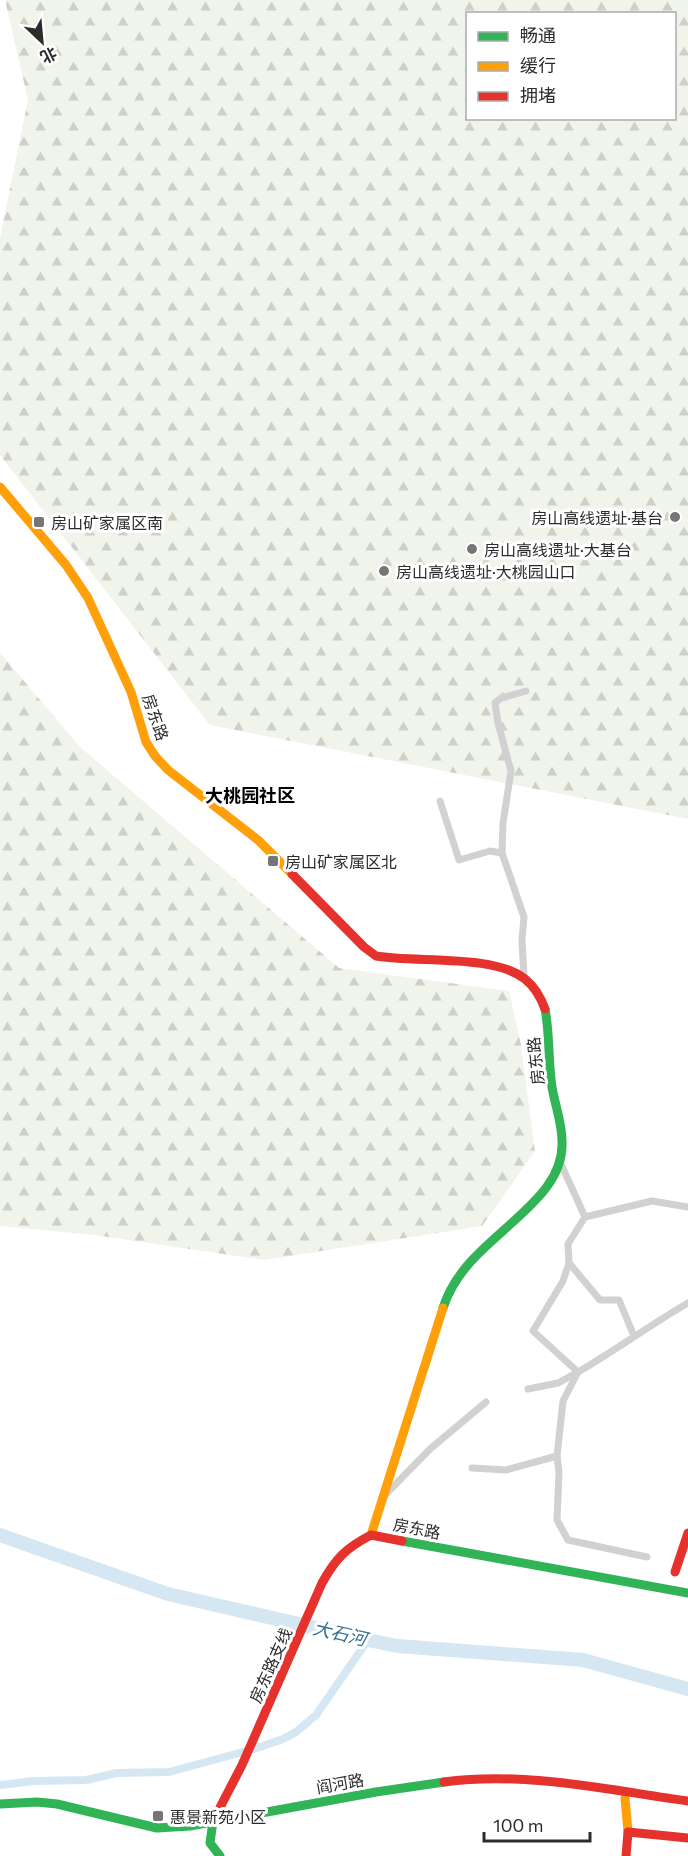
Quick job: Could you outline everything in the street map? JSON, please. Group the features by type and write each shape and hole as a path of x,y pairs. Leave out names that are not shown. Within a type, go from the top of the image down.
{"main road":[{"name":"房东路","path":"0,487 66,565 88,598 131,692 146,742 168,770 258,840 355,939 376,956 496,965 524,977 534,987 542,1001 546,1017 552,1088 562,1129 561,1164 543,1192 470,1260 448,1293 371,1535 688,1593"},
{"path":"675,1572 685,1552 688,1533"},
{"name":"房东路支线","path":"213,1821 242,1766 322,1583 341,1553 352,1544 371,1535"},
{"name":"阎河路","path":"0,1804 38,1802 57,1804 158,1827 190,1826 384,1790 468,1779 505,1778 547,1781 688,1801"},
{"path":"625,1798 628,1832 626,1856"},
{"path":"213,1821 210,1843 220,1856"},
{"path":"628,1832 688,1838"}],"street":[{"path":"524,977 522,940 524,916 502,853 503,823 511,771 495,703 501,698 526,691"},
{"path":"440,801 459,860 490,851 502,853"},
{"path":"561,1164 585,1217"},
{"path":"578,1372 533,1331 563,1281 569,1263 568,1244 585,1217 652,1201 688,1207"},
{"path":"569,1263 600,1300 619,1300 634,1336"},
{"path":"528,1389 558,1383 617,1349 688,1303"},
{"path":"578,1372 564,1401 557,1456 559,1472 557,1520 568,1540 647,1557"},
{"path":"383,1497 430,1449 486,1402"},
{"path":"472,1468 506,1470 557,1456"}],"green space":[{"path":"5,0 688,0 688,819 210,725 0,455 0,238 28,100"},
{"path":"0,653 81,748 339,968 509,991 521,1045 535,1151 482,1226 264,1260 95,1235 0,1226"}],"waterway":[{"name":"大石河","path":"0,1535 168,1594 368,1640 397,1646 583,1660 688,1689"},
{"path":"0,1785 34,1781 86,1780 117,1773 169,1772 283,1739 296,1732 316,1715 368,1640"}],"traffic: fast":[{"path":"443,1308 460,1274 485,1247 534,1202 544,1191 557,1168 561,1155 562,1134 552,1087 545,1009"},
{"path":"402,1541 688,1593"},
{"path":"0,1804 37,1802 57,1804 157,1828 190,1826 444,1782"},
{"path":"213,1821 210,1843 220,1856"}],"traffic: slow":[{"path":"0,487 66,565 88,598 131,692 146,742 155,756 168,770 258,840 292,874"},
{"path":"371,1535 443,1308"},
{"path":"625,1798 628,1832"}],"traffic: jam":[{"path":"292,874 364,947 376,956 475,963 511,971 532,986 545,1009"},
{"path":"675,1572 688,1533"},
{"path":"213,1821 242,1765 322,1583 332,1567 348,1549 371,1535 402,1541"},
{"path":"444,1782 475,1779 536,1780 688,1801"},
{"path":"626,1856 628,1832 688,1838"}],"place":[{"name":"房山高线遗址·基台","path":"675,517"},
{"name":"房山矿家属区南","path":"39,522"},
{"name":"房山高线遗址·大基台","path":"472,549"},
{"name":"房山高线遗址·大桃园山口","path":"384,571"},
{"name":"房山矿家属区北","path":"273,861"},
{"name":"惠景新苑小区","path":"158,1816"}],"district":[{"name":"大桃园社区","path":"250,795"}]}
